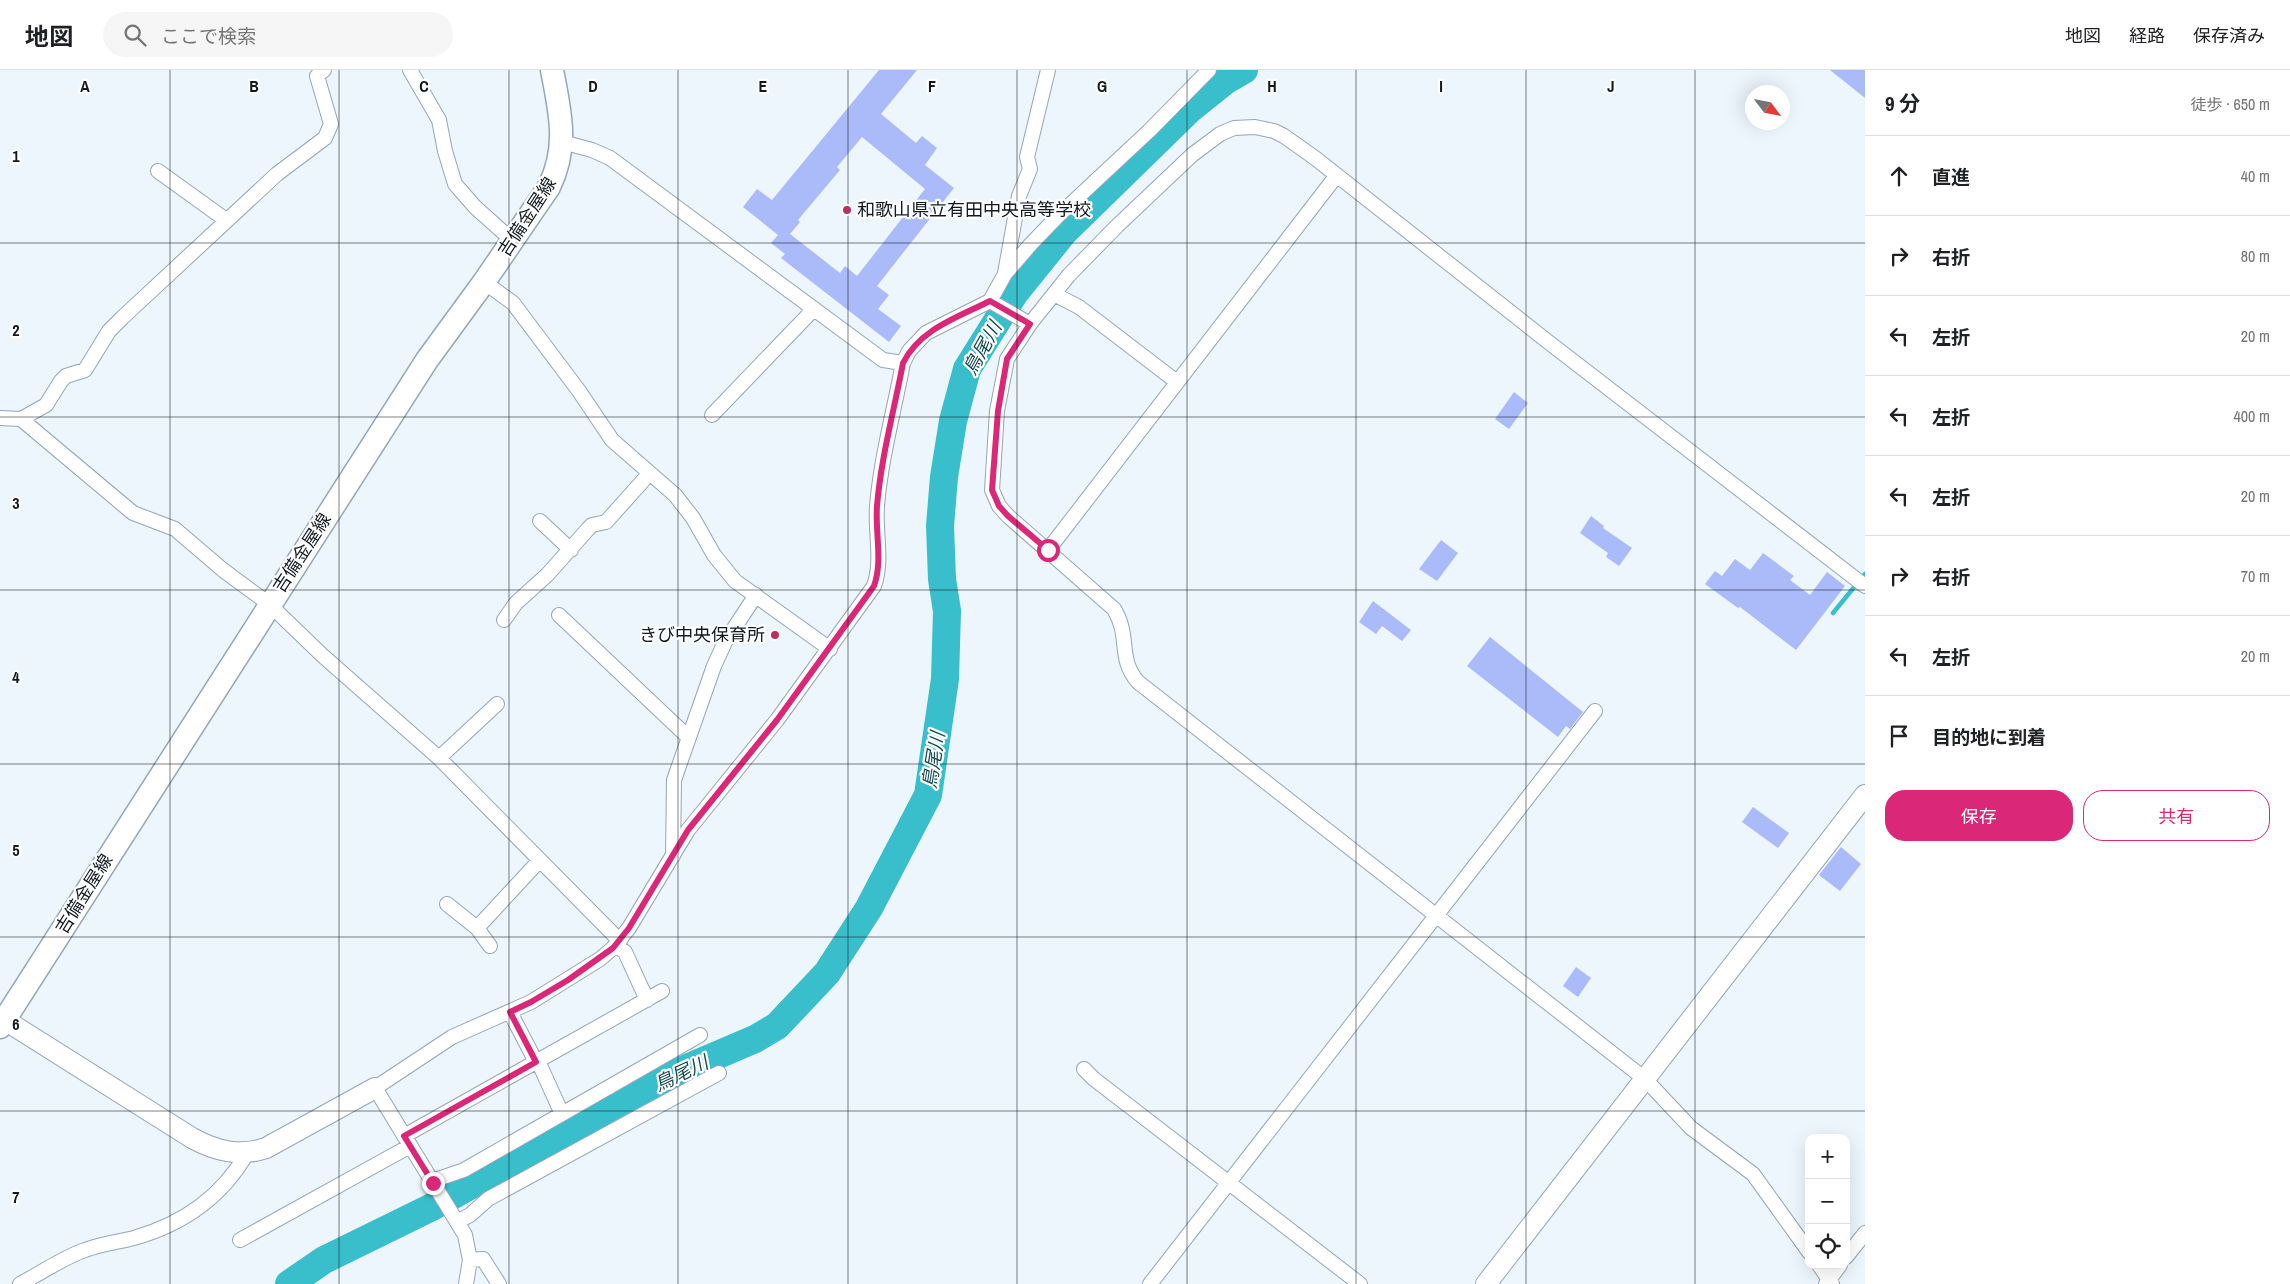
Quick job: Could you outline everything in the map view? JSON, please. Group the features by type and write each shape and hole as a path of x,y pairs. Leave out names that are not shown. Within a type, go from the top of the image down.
{"main road":[{"name":"吉備金屋線","path":"2,1021 427,360 513,241 549,187 556,173 562,142 561,122 552,70"}],"street":[{"path":"0,418 21,419 46,405 66,376 79,374 85,370 110,331 123,316 277,174 325,138 331,124 317,76 324,70"},
{"path":"410,70 439,120 444,151 456,184 475,207 513,241"},
{"path":"2,1021 192,1138 216,1149 247,1153 278,1143 375,1088 452,1037 531,1002 600,959 618,943 688,830 777,720 874,586 877,576 877,508 880,478 903,363 909,351 926,333 993,302 1005,274 1019,196 1030,168 1028,157 1048,70"},
{"path":"1005,274 1059,215 1149,131 1209,70"},
{"path":"1805,1246 1753,1174 1690,1128 1645,1079 1138,682 1126,664 1125,638 1121,620 1114,609 1008,516 999,506 992,490 998,411 1007,359 1026,322 1054,294 1069,275 1117,226 1205,144 1234,128 1255,127 1274,131 1297,145 1337,175 1547,341 1865,586"},
{"path":"562,142 592,150 610,158 883,360 903,363"},
{"path":"158,171 226,220"},
{"path":"1048,550 1337,175"},
{"path":"484,282 513,303 579,391 612,440 675,496 693,518 724,568 736,581 830,649"},
{"path":"1054,294 1079,308 1178,382"},
{"path":"993,302 1026,322"},
{"path":"712,415 813,310"},
{"path":"21,419 133,513 175,529 223,570 269,604 322,656 439,758 540,860 618,943 625,952 648,1000"},
{"path":"504,620 516,604 571,550 588,529 592,525 606,522 649,474"},
{"path":"540,521 571,550"},
{"path":"673,856 674,780 714,666 725,642 756,595"},
{"path":"558,615 688,737"},
{"path":"439,758 497,704"},
{"path":"1150,1284 1595,711"},
{"path":"1486,1284 1865,794"},
{"path":"477,928 540,860"},
{"path":"447,904 477,928 490,946"},
{"path":"240,1240 537,1062 662,991"},
{"path":"510,1012 562,1114"},
{"path":"433,1184 464,1170 700,1035"},
{"path":"1084,1069 1094,1079 1360,1284"},
{"path":"454,1218 470,1215 488,1199 719,1073"},
{"path":"375,1088 465,1235 470,1260 466,1284"},
{"path":"20,1284 84,1250 136,1237 183,1217 203,1205 228,1183 247,1153"},
{"path":"1850,1252 1865,1233"},
{"path":"470,1260 483,1259 499,1284"},
{"path":"1820,1269 1829,1283 1838,1269"}],"building":[{"path":"879,70 917,70 881,114 916,143 922,136 937,148 925,165 954,188 877,286 889,295 878,309 901,326 889,342 781,258 785,254 771,243 778,235 743,207 757,189 772,200","holes":["862,137 925,189 857,276 845,266 840,273 790,234 800,222 798,220 840,170 837,167"]},
{"path":"1830,70 1865,70 1865,98"},
{"path":"1514,392 1528,403 1509,429 1495,419"},
{"path":"1591,516 1604,526 1603,528 1632,548 1619,566 1606,557 1608,553 1580,533"},
{"path":"1441,540 1458,553 1437,581 1419,569"},
{"path":"1763,553 1794,576 1790,580 1810,595 1827,572 1845,586 1796,650 1740,607 1738,608 1705,584 1715,571 1722,576 1735,559 1750,570"},
{"path":"1373,601 1411,630 1402,641 1382,626 1376,634 1359,622"},
{"path":"1490,637 1583,712 1570,729 1566,726 1558,737 1467,666"},
{"path":"1753,807 1789,833 1778,848 1742,822"},
{"path":"1841,847 1861,864 1840,891 1819,875"},
{"path":"1576,967 1591,978 1578,997 1563,986"}],"waterway":[{"name":"鳥尾川","path":"289,1284 324,1260 430,1208 631,1096 673,1074 755,1039 777,1026 827,973 869,908 928,795 945,679 947,611 942,579 940,526 944,477 953,421 967,369 1014,294 1064,232 1190,109 1225,81 1244,70"},
{"path":"1833,613 1865,574"}],"place":[{"name":"和歌山県立有田中央高等学校","path":"847,210"},
{"name":"きび中央保育所","path":"775,635"}],"route":[{"path":"433,1183 404,1136 536,1062 510,1012 568,980 600,959 620,940 688,830 777,720 874,586 878,565 877,508 880,478 903,363 909,351 926,333 990,301 1030,324 1007,359 998,411 992,490 999,506 1008,516 1048,550"}]}
